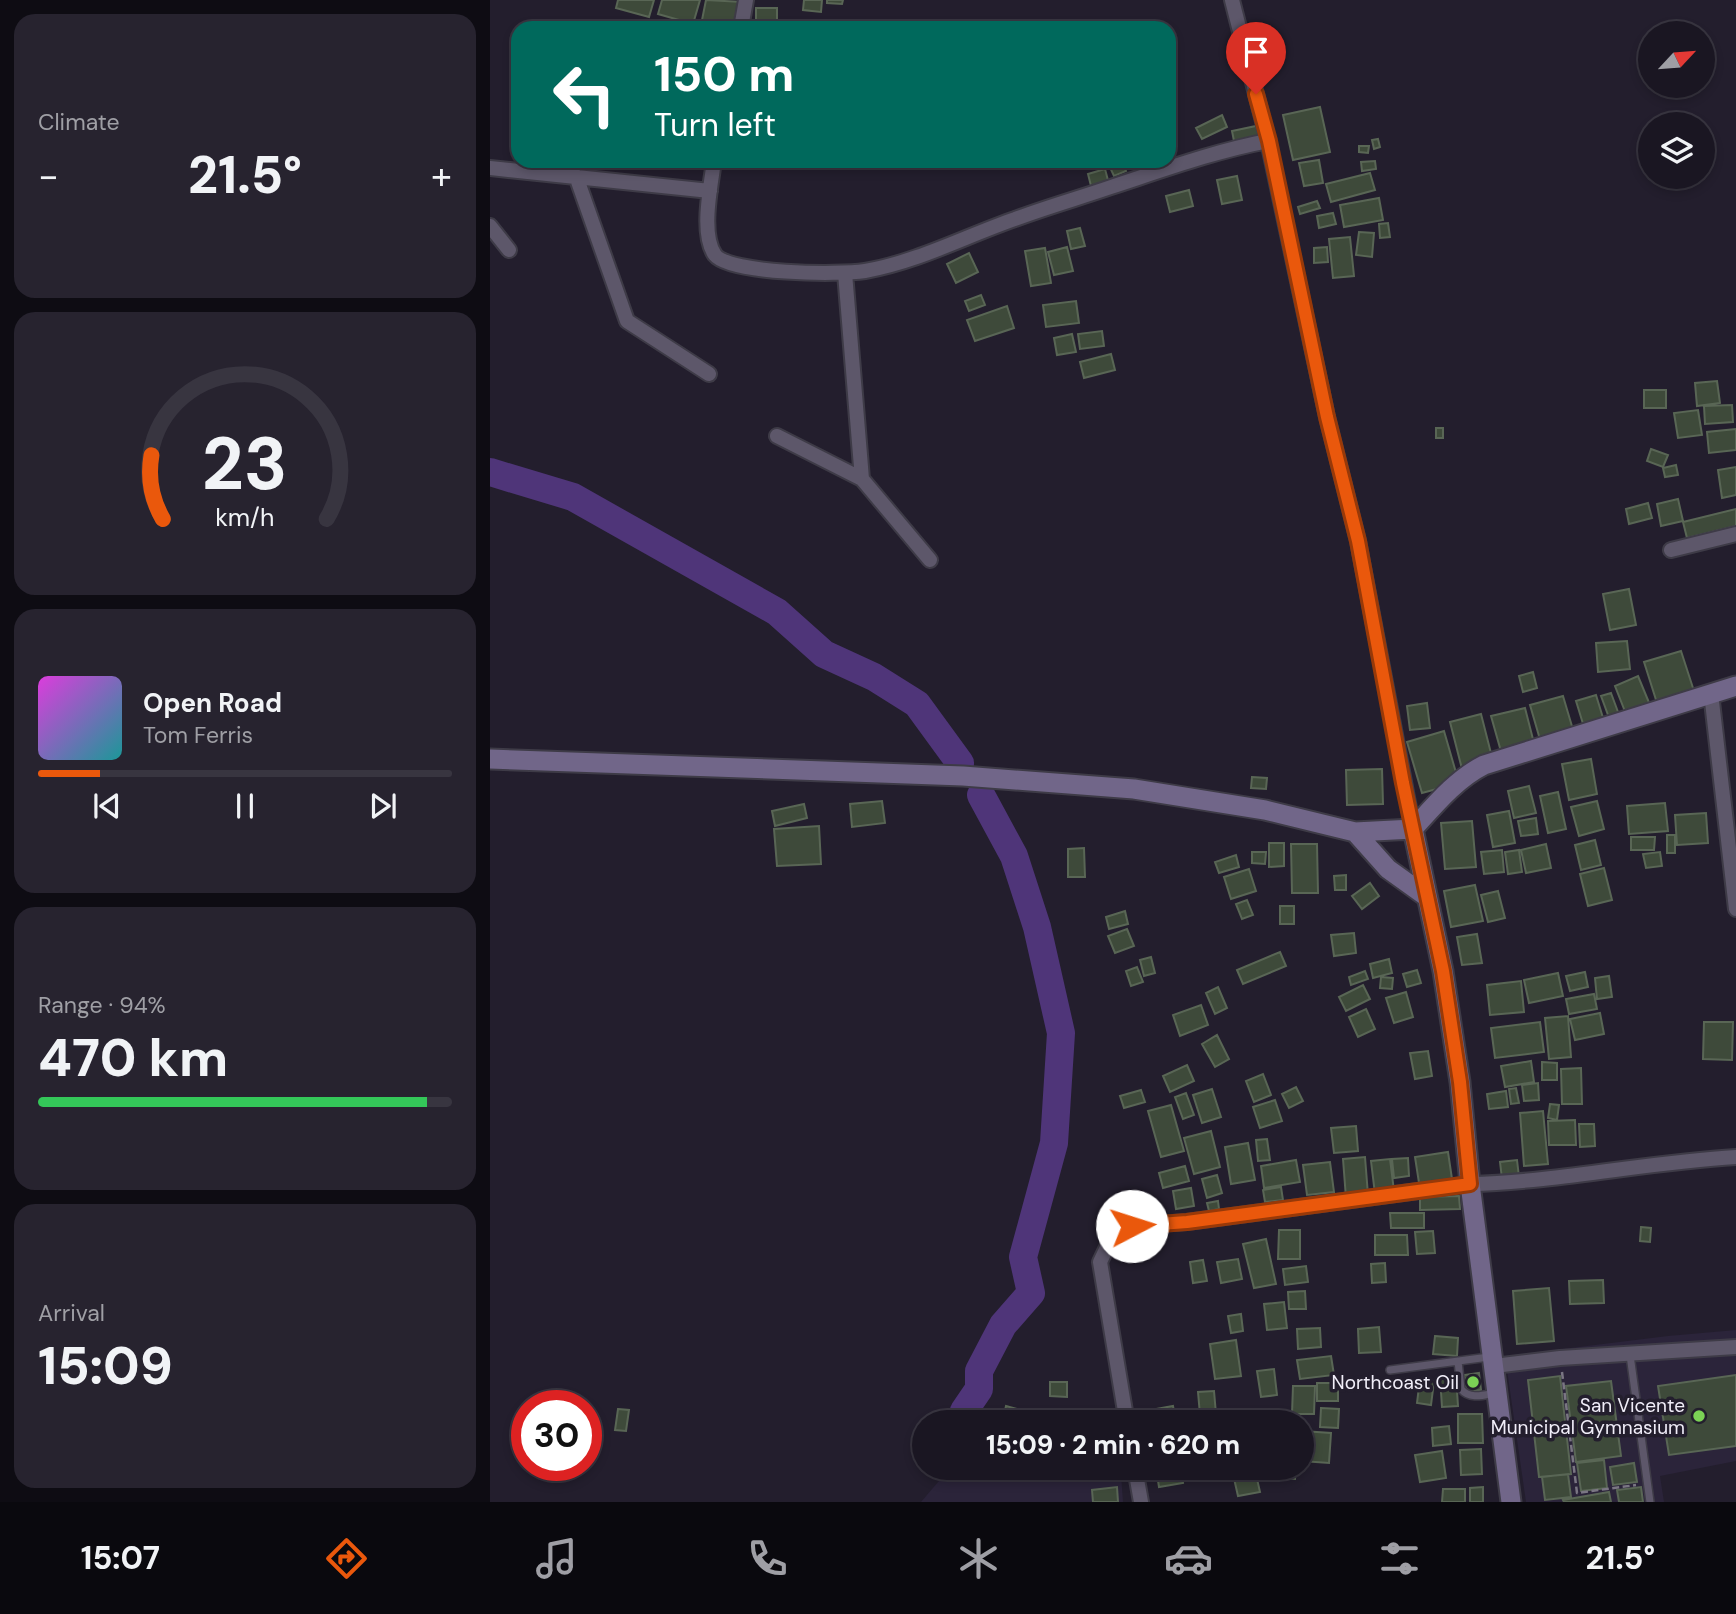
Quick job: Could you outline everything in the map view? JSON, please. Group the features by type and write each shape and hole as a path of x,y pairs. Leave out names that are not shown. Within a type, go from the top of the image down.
{"main road":[{"path":"490,759 963,776 1133,789 1265,810 1354,832 1413,829 1441,798 1475,769 1484,765 1736,686"},
{"path":"1413,829 1443,971 1460,1082 1470,1184 1511,1502"},
{"path":"1354,832 1388,869 1427,897"}],"street":[{"path":"742,21 747,0"},
{"path":"1232,0 1269,141 1327,417 1358,541 1413,829"},
{"path":"1176,165 1241,146 1269,141"},
{"path":"490,168 710,191"},
{"path":"713,168 708,238 714,253 723,262 757,269 845,273 866,271 904,261 1016,218 1168,168"},
{"path":"576,176 627,321 709,374"},
{"path":"490,226 509,250"},
{"path":"845,273 862,479"},
{"path":"777,436 862,479 930,560"},
{"path":"1671,550 1736,534"},
{"path":"1711,693 1736,909"},
{"path":"1125,1410 1100,1262 1110,1241 1132,1226 1187,1222 1470,1184 1516,1183 1687,1160 1736,1157"},
{"path":"1494,1362 1736,1347"},
{"path":"1137,1480 1141,1502"}],"lane":[{"path":"1630,1355 1650,1502"},
{"path":"1391,1370 1458,1361 1494,1362"},
{"path":"1458,1361 1464,1393 1470,1396 1498,1393"}],"path":[{"path":"1560,1358 1577,1493 1647,1483"}],"shaded area":[{"path":"1736,1330 1736,1461 1660,1476 1664,1502 1526,1502 1505,1356"},
{"path":"940,1480 1121,1480 1123,1502 921,1502"}],"building":[{"path":"618,0 654,0 649,17 616,8"},
{"path":"662,0 700,0 694,21 682,21 658,14"},
{"path":"706,0 743,2 739,21 702,21"},
{"path":"804,0 822,0 821,12 803,10"},
{"path":"827,0 843,0 842,4 827,3"},
{"path":"756,8 777,8 777,21 756,21"},
{"path":"1320,107 1330,152 1293,160 1283,115"},
{"path":"1222,115 1227,127 1202,139 1196,128"},
{"path":"1256,126 1260,140 1235,146 1232,131"},
{"path":"1378,139 1380,147 1374,149 1372,140"},
{"path":"1359,146 1369,146 1368,153 1359,152"},
{"path":"1319,160 1323,183 1304,186 1299,163"},
{"path":"1375,161 1376,169 1362,171 1361,162"},
{"path":"1110,168 1125,168 1126,171 1114,176"},
{"path":"1140,168 1163,168 1143,176"},
{"path":"1105,169 1109,184 1092,190 1088,174"},
{"path":"1370,173 1375,190 1331,202 1326,184"},
{"path":"1237,176 1242,200 1222,204 1217,180"},
{"path":"1189,190 1193,206 1170,212 1166,196"},
{"path":"1379,198 1383,220 1344,227 1340,205"},
{"path":"1317,201 1320,208 1300,214 1298,207"},
{"path":"1333,213 1336,224 1319,228 1317,216"},
{"path":"1388,223 1390,237 1380,238 1379,224"},
{"path":"1080,228 1085,246 1071,249 1067,231"},
{"path":"1359,232 1374,233 1372,257 1356,255"},
{"path":"1350,237 1354,276 1333,278 1329,239"},
{"path":"1067,247 1073,271 1054,275 1048,252"},
{"path":"1327,247 1328,262 1314,263 1314,248"},
{"path":"1045,248 1051,283 1031,286 1025,251"},
{"path":"969,253 978,272 956,283 947,264"},
{"path":"981,295 985,305 969,311 965,301"},
{"path":"1076,301 1079,323 1046,327 1043,305"},
{"path":"1007,306 1014,328 975,341 967,320"},
{"path":"1102,331 1104,346 1080,349 1078,334"},
{"path":"1072,334 1076,352 1057,355 1054,338"},
{"path":"1111,354 1115,370 1084,378 1080,362"},
{"path":"1717,381 1720,403 1697,406 1695,383"},
{"path":"1644,390 1666,390 1666,408 1644,408"},
{"path":"1732,405 1733,422 1705,424 1704,406"},
{"path":"1698,410 1702,435 1678,438 1674,413"},
{"path":"1436,428 1443,428 1443,438 1436,438"},
{"path":"1736,429 1736,450 1709,453 1707,432"},
{"path":"1651,449 1668,455 1663,467 1647,461"},
{"path":"1676,465 1678,475 1665,477 1663,468"},
{"path":"1736,467 1736,495 1722,498 1718,470"},
{"path":"1678,499 1683,521 1661,526 1657,504"},
{"path":"1648,503 1652,518 1629,524 1626,509"},
{"path":"1736,509 1736,526 1687,538 1683,522"},
{"path":"1629,589 1636,625 1610,630 1603,594"},
{"path":"1627,641 1630,669 1598,672 1596,643"},
{"path":"1681,651 1694,691 1657,703 1644,662"},
{"path":"1533,672 1537,688 1523,692 1519,676"},
{"path":"1638,676 1650,705 1626,714 1615,686"},
{"path":"1611,693 1621,720 1611,723 1601,696"},
{"path":"1596,695 1604,721 1584,727 1576,701"},
{"path":"1563,696 1574,733 1541,743 1530,705"},
{"path":"1427,703 1430,728 1410,730 1407,706"},
{"path":"1525,708 1535,747 1502,755 1491,716"},
{"path":"1481,714 1493,761 1462,769 1450,722"},
{"path":"1444,731 1459,783 1422,793 1407,742"},
{"path":"1591,759 1597,794 1569,800 1562,764"},
{"path":"1382,769 1383,804 1347,805 1346,770"},
{"path":"1252,777 1267,778 1266,789 1251,788"},
{"path":"1529,786 1536,813 1514,818 1508,791"},
{"path":"1558,792 1566,829 1548,833 1540,796"},
{"path":"882,801 885,823 852,827 850,804"},
{"path":"1597,801 1604,829 1579,836 1571,807"},
{"path":"1665,803 1668,831 1629,834 1627,806"},
{"path":"804,804 807,818 775,826 772,811"},
{"path":"1509,811 1515,843 1493,847 1487,815"},
{"path":"1706,813 1708,843 1677,845 1675,815"},
{"path":"1536,818 1538,834 1521,836 1518,821"},
{"path":"1472,821 1476,867 1445,869 1441,823"},
{"path":"819,826 821,864 777,866 774,829"},
{"path":"1667,835 1675,835 1675,853 1667,853"},
{"path":"1631,837 1655,837 1654,850 1631,850"},
{"path":"1595,840 1601,865 1581,870 1575,845"},
{"path":"1269,843 1284,843 1284,866 1269,867"},
{"path":"1291,844 1317,844 1318,893 1292,893"},
{"path":"1546,844 1551,868 1526,873 1521,850"},
{"path":"1084,848 1085,877 1068,877 1068,849"},
{"path":"1502,850 1504,872 1484,874 1481,852"},
{"path":"1519,850 1522,872 1508,874 1505,852"},
{"path":"1252,852 1266,852 1265,864 1252,863"},
{"path":"1660,852 1662,866 1646,868 1643,854"},
{"path":"1236,855 1239,867 1219,873 1215,862"},
{"path":"1604,868 1612,900 1588,906 1580,874"},
{"path":"1249,869 1256,891 1231,899 1224,877"},
{"path":"1346,875 1346,890 1335,890 1334,876"},
{"path":"1370,883 1379,896 1362,909 1352,896"},
{"path":"1475,885 1483,921 1451,927 1444,891"},
{"path":"1498,891 1505,918 1488,922 1481,895"},
{"path":"1247,900 1253,915 1242,919 1236,904"},
{"path":"1280,906 1294,906 1294,924 1280,924"},
{"path":"1125,911 1128,924 1109,929 1106,917"},
{"path":"1127,929 1134,946 1115,953 1108,936"},
{"path":"1354,933 1356,953 1334,956 1331,935"},
{"path":"1477,934 1482,963 1462,965 1457,937"},
{"path":"1280,952 1286,966 1243,984 1237,970"},
{"path":"1151,957 1155,973 1144,976 1140,960"},
{"path":"1389,959 1392,973 1373,978 1370,964"},
{"path":"1137,967 1143,982 1131,986 1126,971"},
{"path":"1417,970 1421,983 1407,987 1403,974"},
{"path":"1365,971 1368,979 1351,985 1349,977"},
{"path":"1585,972 1588,987 1570,991 1566,976"},
{"path":"1558,973 1563,996 1529,1003 1524,980"},
{"path":"1609,976 1612,997 1597,999 1595,978"},
{"path":"1381,977 1393,978 1392,989 1380,988"},
{"path":"1521,981 1524,1012 1490,1015 1487,985"},
{"path":"1363,985 1370,999 1346,1011 1339,997"},
{"path":"1218,987 1227,1008 1215,1014 1206,993"},
{"path":"1406,992 1413,1017 1394,1023 1386,998"},
{"path":"1594,994 1597,1009 1569,1014 1566,999"},
{"path":"1201,1005 1208,1025 1180,1036 1173,1015"},
{"path":"1366,1009 1375,1029 1358,1037 1349,1017"},
{"path":"1600,1013 1604,1034 1575,1040 1570,1019"},
{"path":"1568,1016 1571,1057 1549,1059 1545,1018"},
{"path":"1540,1022 1544,1052 1495,1058 1491,1028"},
{"path":"1704,1022 1733,1022 1732,1060 1703,1059"},
{"path":"1217,1035 1229,1059 1215,1067 1202,1044"},
{"path":"1428,1051 1432,1076 1415,1079 1410,1053"},
{"path":"1531,1061 1534,1082 1505,1087 1501,1066"},
{"path":"1542,1062 1557,1063 1557,1080 1542,1080"},
{"path":"1187,1065 1194,1081 1170,1092 1163,1076"},
{"path":"1581,1068 1582,1104 1562,1104 1561,1069"},
{"path":"1263,1074 1271,1095 1254,1102 1246,1081"},
{"path":"1538,1083 1539,1100 1524,1101 1522,1085"},
{"path":"1296,1087 1303,1101 1289,1108 1282,1094"},
{"path":"1516,1088 1519,1103 1511,1104 1509,1089"},
{"path":"1212,1089 1221,1117 1202,1123 1193,1095"},
{"path":"1141,1090 1145,1102 1124,1108 1120,1096"},
{"path":"1506,1091 1508,1107 1489,1109 1487,1094"},
{"path":"1186,1093 1194,1115 1183,1119 1175,1097"},
{"path":"1275,1100 1282,1121 1260,1128 1253,1107"},
{"path":"1550,1104 1559,1105 1557,1120 1548,1118"},
{"path":"1171,1105 1184,1151 1161,1157 1148,1111"},
{"path":"1543,1111 1548,1164 1524,1166 1520,1113"},
{"path":"1575,1120 1576,1145 1549,1145 1548,1121"},
{"path":"1579,1124 1594,1124 1595,1146 1580,1147"},
{"path":"1356,1126 1358,1151 1334,1153 1331,1128"},
{"path":"1211,1131 1220,1167 1194,1174 1184,1138"},
{"path":"1267,1139 1270,1160 1258,1161 1256,1140"},
{"path":"1248,1143 1255,1180 1231,1184 1225,1147"},
{"path":"1448,1152 1452,1179 1419,1183 1415,1157"},
{"path":"1365,1157 1368,1195 1346,1198 1343,1159"},
{"path":"1408,1158 1409,1176 1394,1178 1392,1159"},
{"path":"1390,1159 1394,1191 1375,1194 1371,1161"},
{"path":"1296,1160 1300,1182 1264,1188 1261,1166"},
{"path":"1517,1160 1519,1177 1502,1179 1500,1162"},
{"path":"1330,1162 1334,1192 1307,1195 1303,1165"},
{"path":"1185,1166 1189,1181 1163,1188 1159,1173"},
{"path":"1217,1175 1222,1193 1207,1198 1202,1179"},
{"path":"1281,1187 1283,1200 1265,1202 1263,1190"},
{"path":"1191,1188 1194,1206 1176,1209 1173,1191"},
{"path":"1459,1196 1460,1209 1420,1210 1420,1197"},
{"path":"1218,1201 1219,1209 1209,1211 1207,1203"},
{"path":"1390,1213 1424,1213 1424,1228 1391,1228"},
{"path":"1641,1227 1651,1228 1650,1242 1640,1241"},
{"path":"1279,1230 1300,1230 1300,1259 1278,1259"},
{"path":"1433,1231 1435,1253 1417,1254 1415,1232"},
{"path":"1375,1235 1407,1235 1408,1255 1375,1255"},
{"path":"1266,1239 1276,1284 1254,1288 1243,1244"},
{"path":"1238,1259 1242,1279 1221,1283 1217,1262"},
{"path":"1203,1260 1207,1281 1193,1283 1190,1262"},
{"path":"1385,1263 1386,1282 1372,1283 1371,1264"},
{"path":"1306,1266 1308,1282 1285,1285 1283,1269"},
{"path":"1603,1280 1604,1303 1570,1304 1569,1281"},
{"path":"1549,1288 1554,1341 1517,1344 1513,1291"},
{"path":"1305,1291 1306,1309 1289,1309 1288,1292"},
{"path":"1284,1302 1287,1328 1267,1330 1264,1304"},
{"path":"1241,1314 1243,1331 1231,1333 1228,1316"},
{"path":"1379,1327 1381,1352 1359,1353 1358,1329"},
{"path":"1320,1328 1321,1347 1298,1349 1297,1329"},
{"path":"1435,1336 1458,1338 1457,1356 1433,1354"},
{"path":"1236,1340 1241,1376 1215,1379 1210,1344"},
{"path":"1331,1356 1334,1375 1300,1379 1297,1360"},
{"path":"1274,1369 1277,1395 1261,1397 1257,1371"},
{"name":"Northcoast Oil","path":"1479,1373 1481,1390 1467,1392 1464,1375"},
{"name":"San Vicente Municipal Gymnasium","path":"1736,1375 1736,1446 1669,1455 1658,1386"},
{"path":"1456,1376 1458,1406 1442,1407 1440,1377"},
{"path":"1560,1376 1571,1474 1539,1477 1528,1380"},
{"path":"1420,1379 1434,1381 1431,1405 1417,1403"},
{"path":"1611,1381 1621,1456 1576,1462 1566,1386"},
{"path":"1050,1382 1067,1382 1067,1397 1050,1396"},
{"path":"1317,1383 1338,1383 1338,1401 1317,1401"},
{"path":"1293,1386 1315,1386 1314,1414 1314,1410 1292,1410"},
{"path":"1214,1391 1216,1410 1200,1410 1198,1392"},
{"path":"1173,1406 1174,1410 1151,1410"},
{"path":"1321,1408 1339,1409 1338,1428 1320,1427"},
{"path":"618,1409 629,1410 626,1431 615,1430"},
{"path":"1458,1414 1482,1414 1483,1443 1458,1443"},
{"path":"1449,1426 1451,1444 1433,1446 1432,1428"},
{"path":"1314,1432 1331,1433 1329,1463 1314,1462"},
{"path":"1481,1449 1482,1474 1461,1475 1460,1450"},
{"path":"1442,1451 1446,1478 1420,1482 1415,1455"},
{"path":"1604,1460 1607,1488 1581,1491 1577,1463"},
{"path":"1634,1463 1637,1482 1613,1485 1610,1467"},
{"path":"1568,1474 1571,1497 1545,1500 1542,1477"},
{"path":"1158,1480 1183,1480 1183,1483 1159,1487"},
{"path":"1234,1480 1257,1480 1260,1492 1238,1496"},
{"path":"1117,1487 1118,1502 1093,1502 1092,1490"},
{"path":"1483,1487 1483,1502 1470,1502 1470,1488"},
{"path":"1641,1487 1643,1502 1619,1502 1617,1490"},
{"path":"1443,1489 1465,1489 1465,1502 1442,1502"},
{"path":"1609,1492 1611,1502 1563,1500"}],"waterway":[{"path":"490,472 573,497 777,612 824,654 874,677 917,704 960,763"},
{"path":"965,1410 979,1389 979,1371 1003,1325 1031,1293 1023,1257 1054,1143 1061,1033 1037,927 1014,856 981,795"}],"place":[{"name":"Northcoast Oil","path":"1473,1382"},
{"name":"San Vicente Municipal Gymnasium","path":"1699,1416"}],"route":[{"path":"1132,1226 1187,1222 1470,1184 1460,1082 1443,971 1403,783 1358,541 1327,417 1269,141 1256,94"}]}
